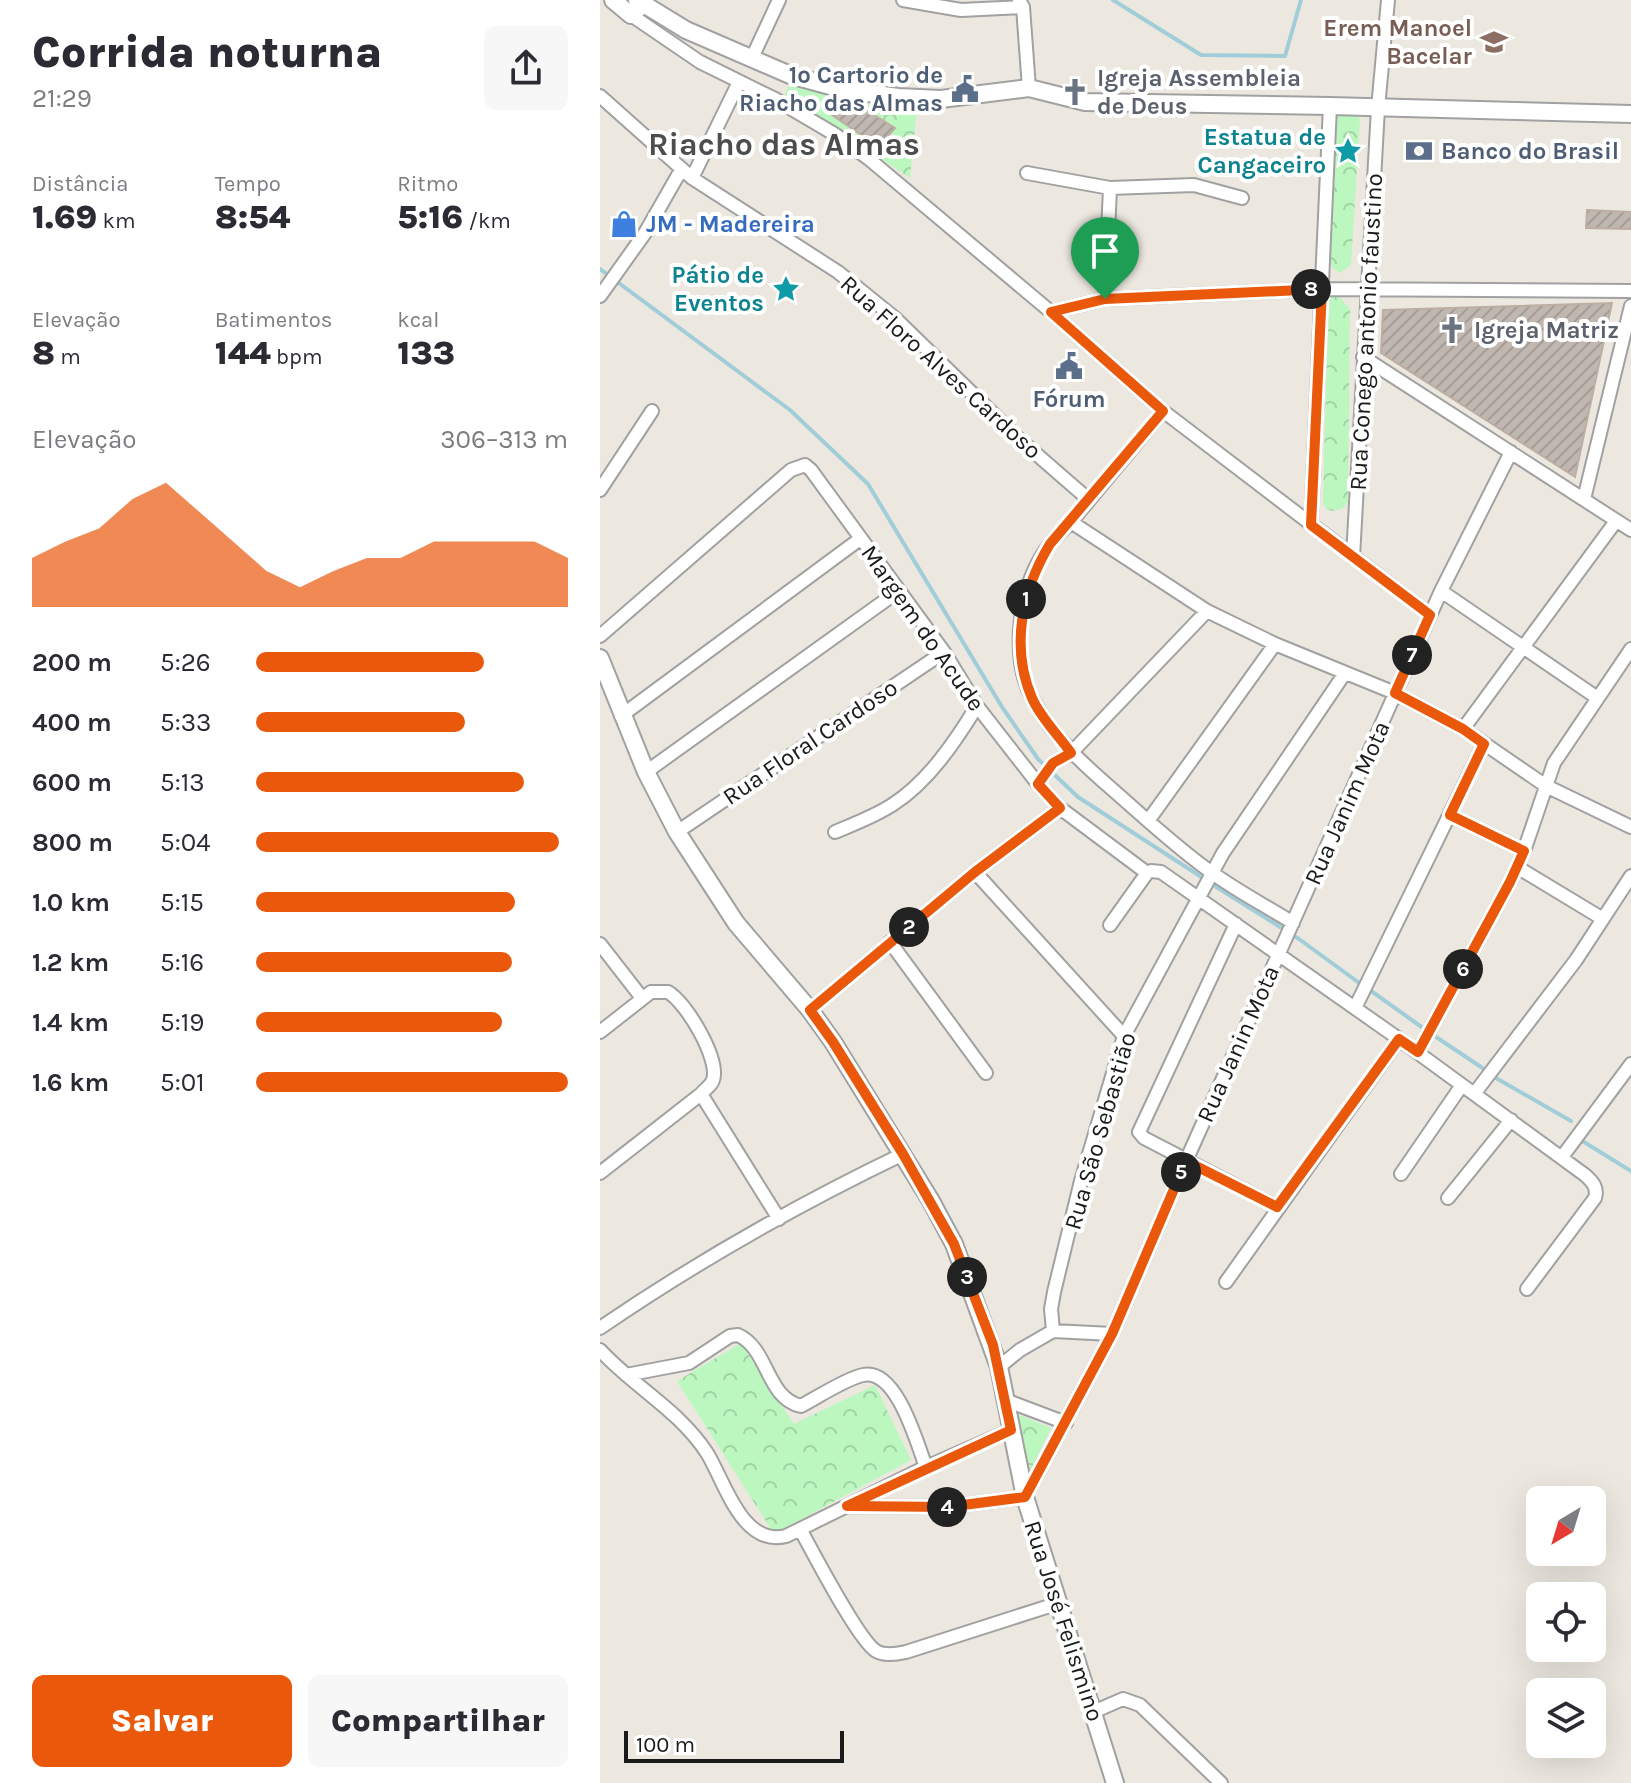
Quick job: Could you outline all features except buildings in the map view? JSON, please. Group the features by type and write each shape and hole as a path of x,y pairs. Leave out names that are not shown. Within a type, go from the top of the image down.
{"street":[{"path":"613,0 637,7 790,75 845,90 898,97 941,99 1029,88 1085,102 1631,114"},
{"path":"751,60 779,0"},
{"path":"903,0 961,10 1021,4 1029,88"},
{"path":"1378,108 1388,0"},
{"path":"637,7 672,44 836,135 869,159 1163,411 1430,615"},
{"path":"600,296 686,174 739,82"},
{"name":"Rua Floro Alves Cardoso","path":"600,96 686,174 838,272 896,319 1019,439 1088,499"},
{"name":"Rua Conego antonio faustino","path":"1311,525 1330,106"},
{"name":"Rua Conego antonio faustino","path":"1353,557 1378,108"},
{"path":"1027,173 1110,188 1194,185 1242,198"},
{"path":"1105,299 1110,188"},
{"path":"1051,312 1105,299 1322,289 1631,291"},
{"path":"1584,499 1631,306"},
{"path":"1363,357 1631,530"},
{"path":"600,490 652,411"},
{"path":"1163,411 1050,544 1030,586 1021,623 1020,658 1032,699 1071,753 1211,873 1290,930"},
{"name":"Rua Janim Mota","path":"1290,930 1441,591 1511,452"},
{"name":"Margem do Acude","path":"600,636 791,470 805,465 944,652 977,706 1041,779 1060,808"},
{"path":"1463,729 1616,521"},
{"path":"1071,522 1207,611 1275,644 1395,693 1463,729 1546,786 1631,827"},
{"path":"621,716 860,539"},
{"path":"1441,591 1596,697"},
{"path":"646,772 897,592"},
{"path":"1041,779 1053,763 1071,753 1207,611"},
{"path":"1148,821 1275,644"},
{"path":"1418,1052 1517,867 1554,763 1631,649"},
{"name":"Rua Floral Cardoso","path":"677,832 944,652"},
{"name":"Rua José Felismino","path":"600,658 621,716 677,832 736,923 833,1042 903,1154 954,1244 999,1367 1025,1497 1115,1783"},
{"name":"Rua São Sebastião","path":"1053,1331 1051,1309 1054,1292 1081,1181 1124,1036 1211,873 1345,673"},
{"path":"835,832 891,806 915,788 960,735 977,706"},
{"path":"1355,1008 1484,744"},
{"path":"810,1010 975,872 1060,808 1154,873 1198,897 1418,1052 1593,1183 1597,1192 1595,1198 1527,1289"},
{"path":"1450,815 1524,851"},
{"path":"1517,867 1603,919"},
{"path":"975,872 1124,1036"},
{"path":"1110,925 1154,873"},
{"path":"1474,1094 1576,960 1631,876"},
{"path":"1236,924 1139,1127 1140,1134 1277,1207"},
{"name":"Rua Janin Mota","path":"1025,1497 1112,1334 1290,930"},
{"path":"890,942 986,1073"},
{"path":"600,944 642,998"},
{"path":"600,1032 642,998 656,990 668,992 692,1018 714,1068 713,1081 701,1094 600,1173"},
{"path":"1226,1282 1399,1039"},
{"path":"1562,1157 1631,1064"},
{"path":"1401,1174 1462,1085"},
{"path":"701,1094 779,1219"},
{"path":"1448,1198 1511,1120"},
{"path":"600,1328 653,1292 779,1219 903,1154"},
{"path":"999,1367 1020,1350 1053,1331 1112,1334"},
{"path":"626,1375 689,1363 730,1336 738,1335 750,1343 782,1397 794,1405 801,1406 862,1375 876,1377 894,1392 926,1467"},
{"path":"600,1350 684,1422 752,1529 773,1539 1011,1430"},
{"path":"1005,1400 1066,1423"},
{"path":"847,1506 948,1507 1025,1497"},
{"path":"800,1529 858,1629 873,1649 880,1653 906,1652 1059,1603"},
{"path":"1093,1712 1105,1704 1123,1699 1140,1705 1221,1783"}],"green space":[{"path":"792,81 885,103 917,107 910,178 784,95"},
{"path":"1340,107 1354,111 1360,120 1351,265 1340,273 1332,268 1330,259 1331,118"},
{"path":"1331,296 1339,296 1350,309 1348,501 1344,508 1333,511 1326,509 1323,503 1328,305"},
{"path":"741,1343 794,1424 875,1385 911,1460 774,1534 677,1381"},
{"path":"1010,1411 1051,1428 1029,1474"}],"waterway":[{"name":"Riacho das Almas","path":"1113,0 1201,55 1285,56 1301,0"},
{"path":"600,269 790,410 868,484 1002,707 1038,759 1078,797 1206,880"},
{"path":"1210,883 1299,939 1362,985"},
{"path":"1367,988 1423,1028"},
{"path":"1433,1035 1487,1071"},
{"path":"1496,1078 1571,1121"},
{"path":"1584,1142 1631,1171"}],"place":[{"name":"Erem Manoel Bacelar","path":"1494,42"},
{"name":"1º Cartorio de Riacho das Almas","path":"965,89"},
{"name":"Igreja Assembleia de Deus","path":"1075,92"},
{"name":"Estatua de Cangaceiro","path":"1348,151"},
{"name":"Banco do Brasil","path":"1419,151"},
{"name":"JM - Madereira","path":"624,224"},
{"name":"Pátio de Eventos","path":"786,289"},
{"name":"Igreja Matriz","path":"1452,330"},
{"name":"Fórum","path":"1069,366"}],"district":[{"name":"Riacho das Almas","path":"784,144"}],"route":[{"path":"1322,289 1311,525 1430,615 1395,693 1463,729 1484,744 1450,815 1524,851 1418,1052 1399,1039 1277,1207 1186,1161 1112,1334 1025,1497 948,1507 847,1506 1011,1430 993,1345 954,1244 903,1154 810,1010 975,872 1060,808 1038,784 1053,763 1071,753 1032,699 1020,658 1021,623 1030,586 1050,544 1163,411 1051,312 1105,299 1322,289"}]}
